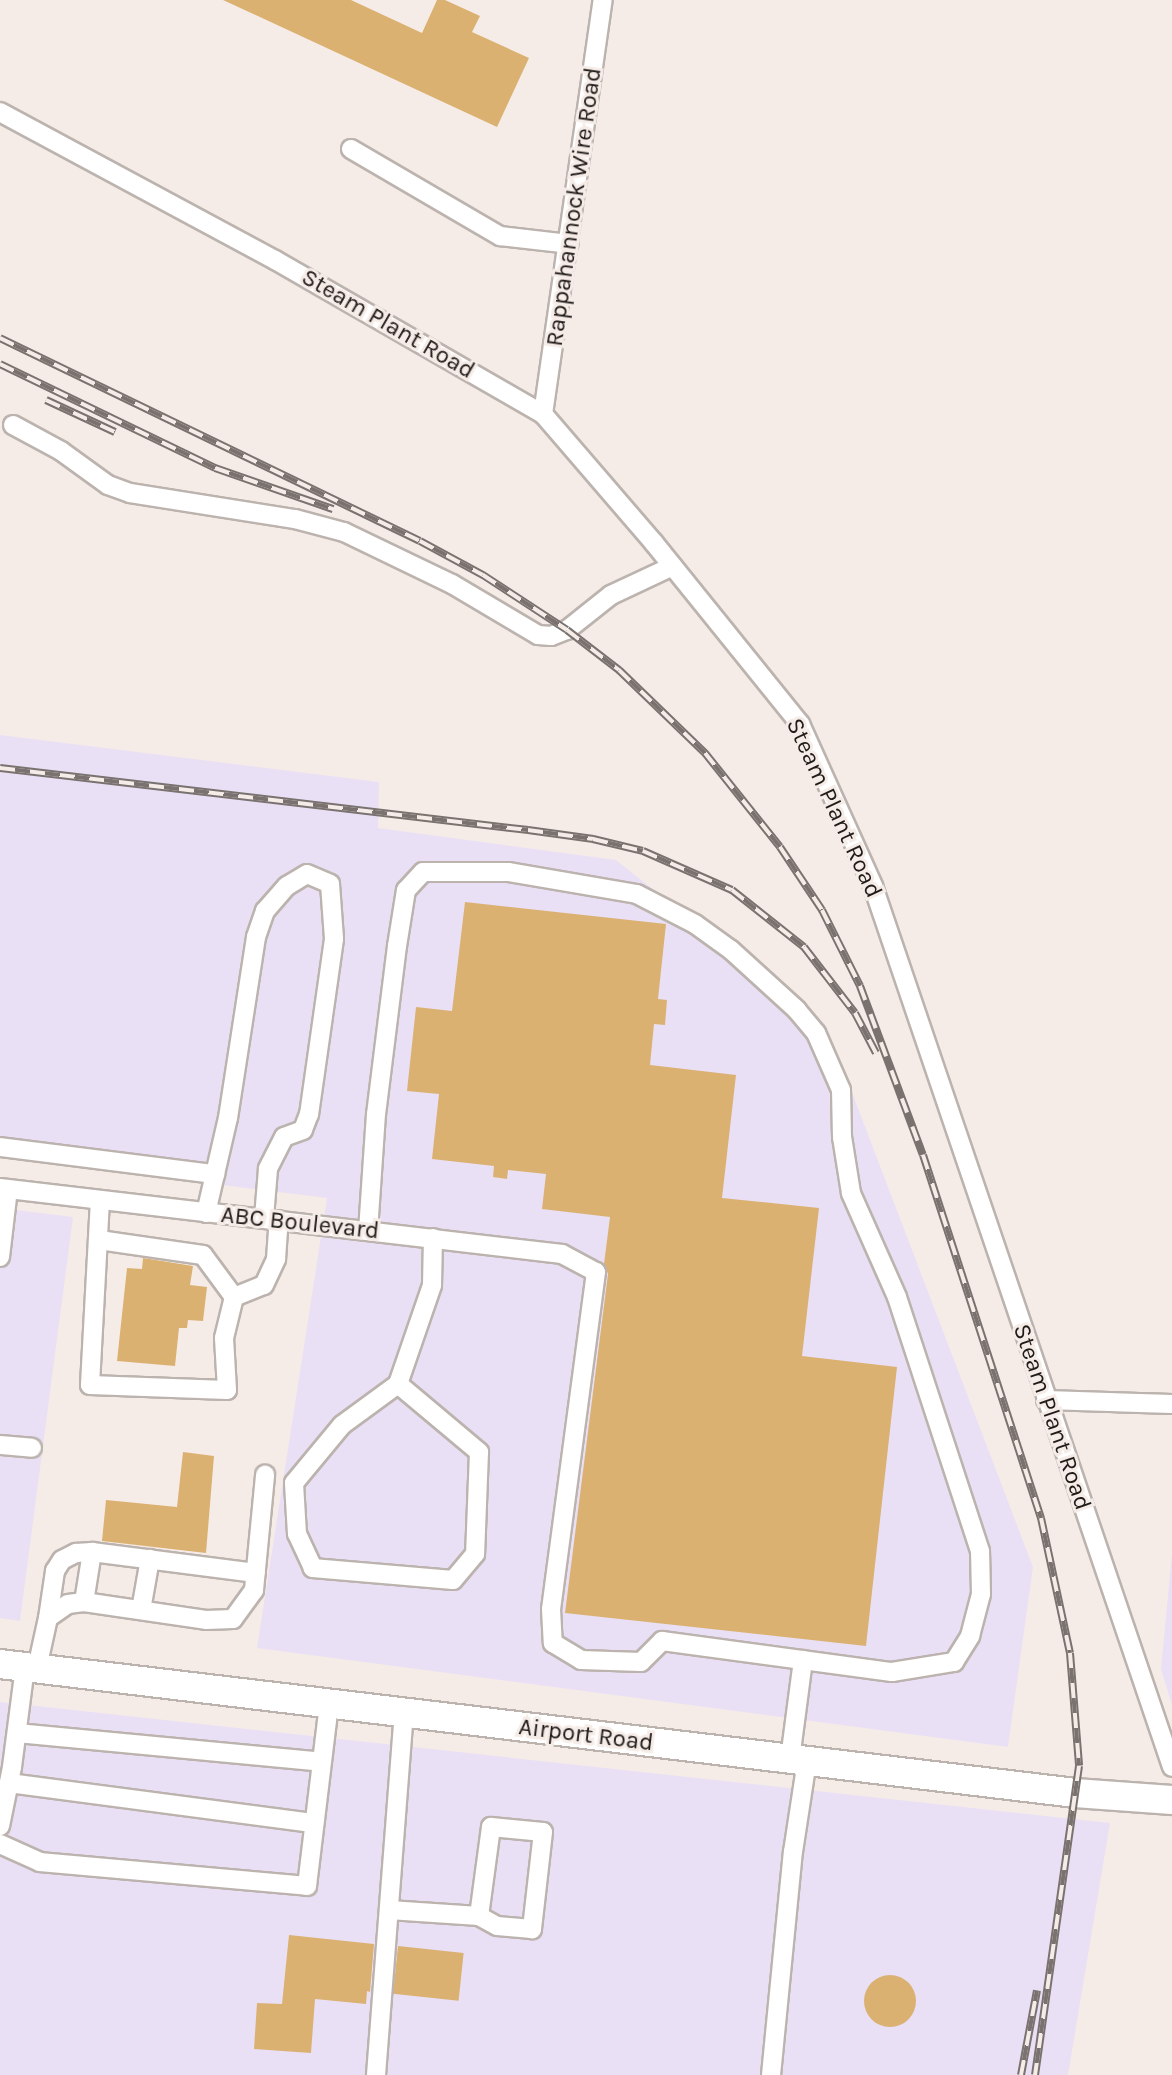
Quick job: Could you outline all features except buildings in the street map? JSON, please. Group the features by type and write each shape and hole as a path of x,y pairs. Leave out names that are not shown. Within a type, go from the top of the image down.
{"highway":[{"name":"Airport Road","path":"20,1666 1075,1793 1172,1800"}],"street":[{"name":"Rappahannock Wire Road","path":"543,414 603,0"},
{"name":"Steam Plant Road","path":"0,112 275,260 543,414 673,566 800,724 873,886 1172,1767"},
{"path":"351,149 500,236 569,244"},
{"path":"13,425 61,451 108,485 130,493 295,519 344,532 452,584 538,635 551,636 567,630 611,595 673,566"},
{"path":"368,1231 376,1114 397,946 406,890 423,872 508,872 637,894 695,924 731,950 797,1010 816,1033 841,1090 842,1137 851,1193 897,1297 937,1414 980,1551 981,1594 970,1636 954,1662 892,1672 803,1660 793,1852 771,2075"},
{"path":"206,1213 228,1118 256,937 265,911 287,886 307,874 330,884 334,939 309,1114 303,1130 284,1137 268,1169 276,1259 264,1285 234,1297"},
{"path":"0,1147 215,1174"},
{"path":"0,1257 4,1188"},
{"name":"ABC Boulevard","path":"4,1188 562,1254 596,1272 551,1609 553,1643 581,1660 641,1662 662,1641 803,1660"},
{"path":"100,1200 90,1385 227,1390 224,1338 234,1297"},
{"path":"398,1384 479,1452 475,1554 453,1580 313,1568 297,1534 294,1483 342,1425 398,1384 432,1285 433,1238"},
{"path":"99,1240 203,1255 234,1297"},
{"path":"1046,1400 1172,1404"},
{"path":"0,1445 32,1448"},
{"path":"48,1618 68,1604 84,1602 206,1620 233,1619 254,1590 265,1475"},
{"path":"0,1826 17,1733 20,1666 48,1618 55,1571 62,1560 76,1553 92,1552 256,1573"},
{"path":"84,1602 92,1552"},
{"path":"141,1610 150,1559"},
{"path":"0,1844 40,1862 307,1886 329,1703"},
{"path":"376,2075 404,1712"},
{"path":"17,1733 322,1762"},
{"path":"9,1783 314,1823"},
{"path":"389,1910 479,1916 497,1926 532,1929 543,1832 491,1827 479,1916"}],"shaded area":[{"path":"0,735 379,782 378,828 616,860 827,1027 1033,1567 1008,1747 257,1648 327,1198 0,1158"},
{"path":"0,1208 73,1217 20,1621 0,1618"},
{"path":"1172,1554 1172,1705 1161,1669"},
{"path":"0,1702 1110,1823 1068,2075 0,2075"}],"railway":[{"path":"0,338 420,541 483,575 567,630 619,670 705,753 780,847 822,910 860,986 923,1155 1041,1518 1070,1653 1079,1766 1035,2075"},
{"path":"0,364 215,468 333,509"},
{"path":"46,400 115,432"},
{"path":"0,768 528,830 593,839 643,851 732,890 804,947 855,1013 876,1053"},
{"path":"1021,2075 1037,1990"}]}
